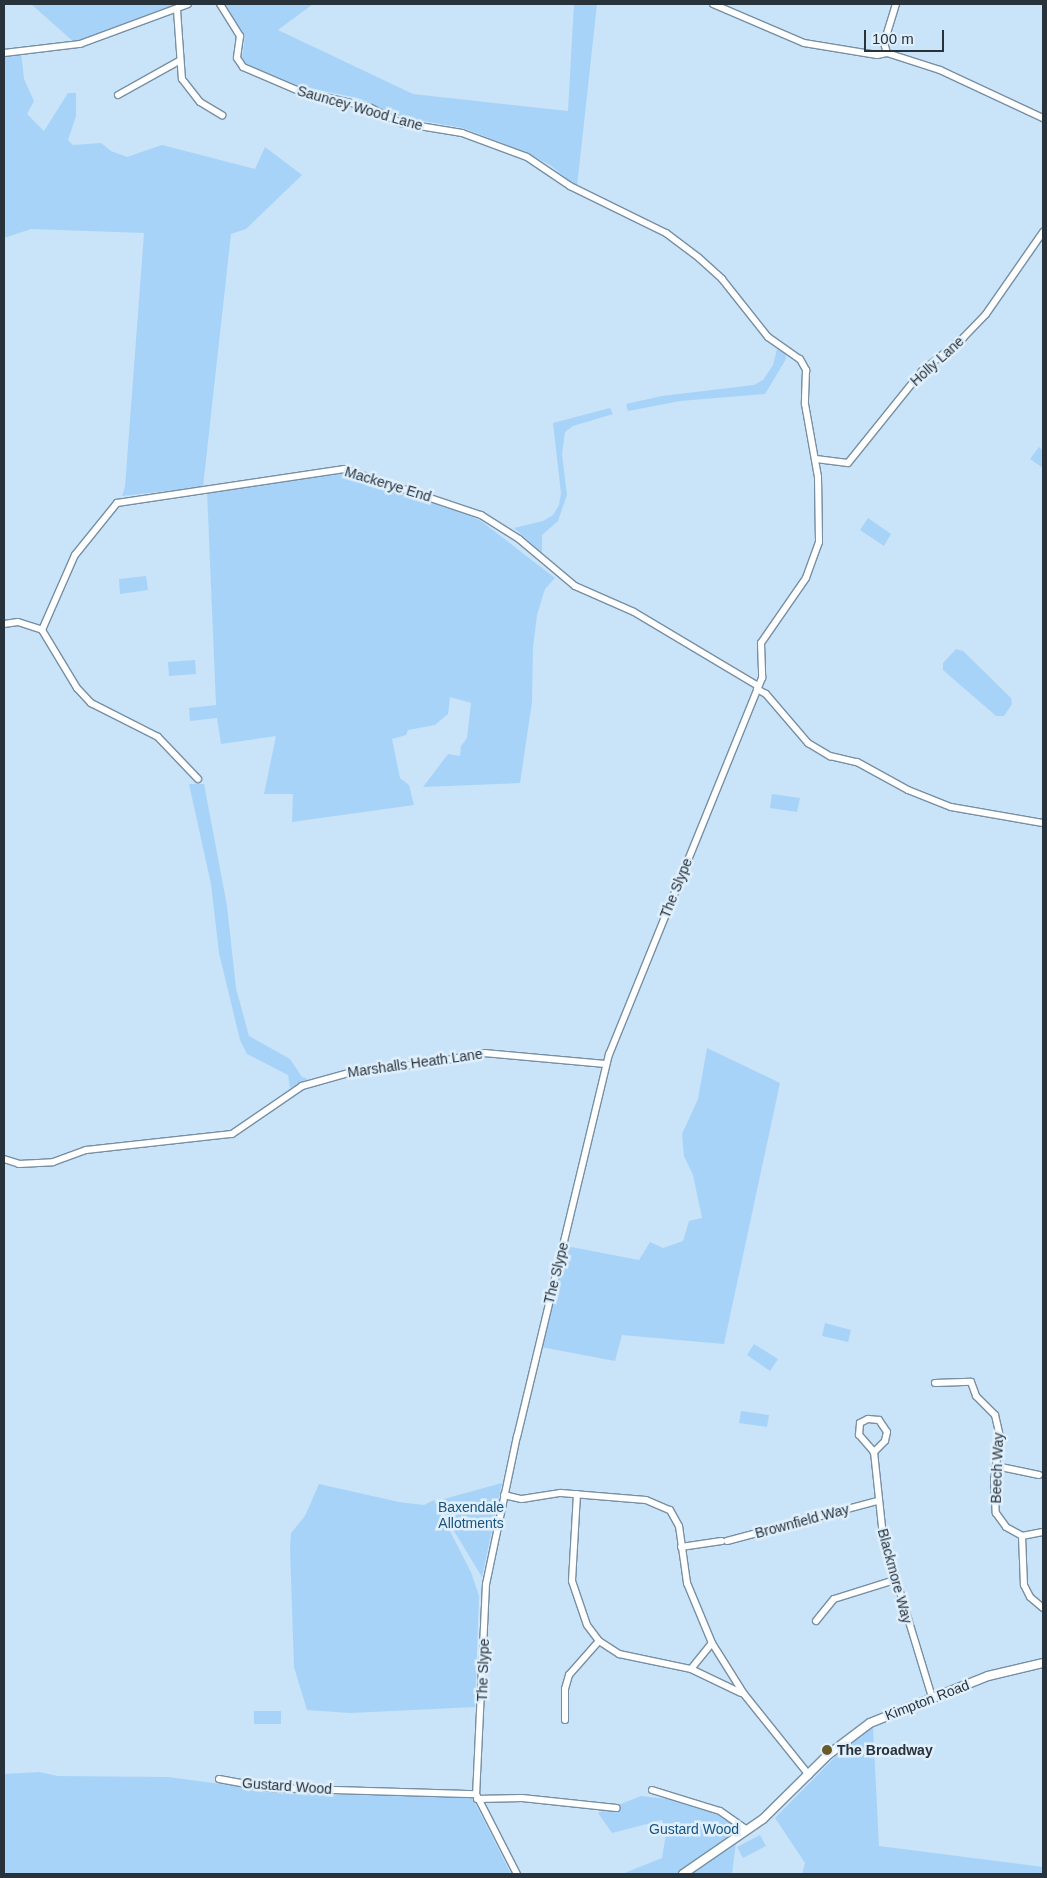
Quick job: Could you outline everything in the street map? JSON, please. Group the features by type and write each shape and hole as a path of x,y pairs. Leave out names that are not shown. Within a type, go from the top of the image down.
{"street":[{"path":"4,53 80,44 116,28 177,10 188,4"},
{"name":"Sauncey Wood Lane","path":"220,4 240,36 237,58 243,67 299,91 369,107 401,123 462,133 527,157 570,186 666,233 699,258 722,279 768,337 805,365 805,404 816,459 819,542 806,578 761,643 762,676 766,694"},
{"path":"713,4 804,43 877,55 887,53 940,70 1043,118"},
{"path":"887,53 884,43 896,4"},
{"path":"177,10 179,61 182,79 192,94 222,116"},
{"path":"118,95 179,61"},
{"name":"Holly Lane","path":"816,459 848,462 922,371 963,338 986,314 1043,232"},
{"name":"Mackerye End","path":"42,630 75,555 117,503 344,469 481,515 519,539 575,586 629,609 766,694"},
{"path":"4,624 18,622 42,630 77,688 91,703 158,737 198,779"},
{"name":"Sauncey Wood Lane","path":"757,688 762,676"},
{"name":"The Slype","path":"476,1797 486,1584 504,1495 606,1064 757,688"},
{"path":"766,694 808,743 830,756 857,762 908,790 951,807 1043,824"},
{"name":"Marshalls Heath Lane","path":"4,1159 19,1164 53,1162 86,1150 232,1134 302,1086 359,1070 494,1052 606,1064"},
{"name":"Beech Way","path":"935,1383 971,1382 976,1396 997,1422 1000,1437 996,1466 996,1513 1006,1528 1022,1536"},
{"path":"868,1419 879,1420 887,1432 885,1441 874,1452 859,1435 860,1423 868,1419"},
{"name":"Blackmore Way","path":"874,1452 877,1500 895,1580 932,1697"},
{"path":"996,1466 1040,1475"},
{"path":"504,1495 522,1499 551,1493 646,1500 664,1506 676,1517 689,1591 712,1643 744,1694 809,1775"},
{"path":"577,1494 572,1581 578,1607 599,1641 619,1654 691,1669 744,1694"},
{"name":"Brownfield Way","path":"681,1546 724,1541 877,1500"},
{"path":"1043,1532 1022,1536 1024,1585 1030,1597 1043,1608"},
{"path":"816,1621 834,1599 895,1580"},
{"path":"565,1720 565,1689 570,1675 599,1641"},
{"path":"691,1669 712,1643"},
{"name":"Kimpton Road","path":"683,1874 778,1807 844,1741 870,1723 932,1697 1010,1669 1043,1663"},
{"name":"Gustard Wood","path":"219,1779 268,1788 522,1798 616,1808"},
{"path":"652,1790 720,1811 747,1830"},
{"path":"476,1797 517,1874"}],"green space":[{"path":"31,4 188,4 76,44"},
{"path":"226,4 313,4 278,30 413,94 568,111 574,4 597,4 577,187 550,165 525,152 463,128 401,117 358,98 297,86 245,65 242,58 245,36 225,7"},
{"path":"21,52 24,79 34,101 27,114 44,131 68,93 76,93 76,116 68,140 73,145 101,143 111,151 127,157 162,145 255,169 265,147 302,175 246,229 231,234 203,487 122,496 125,487 144,233 31,229 4,238 4,56"},
{"path":"777,349 785,353 786,359 765,394 680,401 628,411 626,404 662,396 754,385 763,380 773,365"},
{"path":"610,408 613,414 573,426 565,432 562,454 567,495 558,521 542,535 542,553 514,528 543,521 553,515 559,505 561,493 553,423"},
{"path":"1039,447 1043,451 1043,468 1030,459"},
{"path":"337,472 348,473 401,494 452,507 481,521 555,578 545,589 537,615 533,647 532,702 520,783 423,787 448,754 460,756 461,746 467,738 471,703 450,697 448,714 435,725 408,730 406,735 392,739 400,778 409,785 414,805 292,822 293,794 264,794 276,736 221,744 217,718 190,721 189,708 216,705 207,491"},
{"path":"868,518 891,534 884,546 860,530"},
{"path":"146,576 148,590 120,594 119,579"},
{"path":"956,649 963,651 1011,698 1012,704 1004,716 996,716 943,670 943,663"},
{"path":"195,660 196,674 169,676 168,662"},
{"path":"189,784 204,784 227,906 236,988 249,1036 290,1059 302,1077 308,1079 290,1088 288,1075 247,1054 240,1040 219,953 211,884"},
{"path":"772,794 800,798 797,812 770,808"},
{"path":"707,1048 780,1083 724,1344 622,1335 615,1361 541,1347 566,1246 639,1260 650,1242 663,1248 683,1241 689,1221 702,1218 693,1175 684,1156 682,1134 698,1099"},
{"path":"825,1323 851,1330 848,1342 822,1336"},
{"path":"754,1344 778,1359 770,1371 747,1355"},
{"path":"741,1411 769,1415 767,1427 739,1423"},
{"name":"Baxendale Allotments","path":"502,1483 482,1577 451,1526 440,1500"},
{"path":"319,1484 399,1502 424,1505 434,1500 471,1572 479,1596 475,1707 350,1713 307,1710 294,1667 290,1549 291,1533 305,1516"},
{"path":"254,1711 281,1711 281,1724 254,1724"},
{"path":"873,1727 879,1846 1043,1867 1043,1874 802,1874 805,1863 775,1818 842,1750"},
{"path":"39,1772 58,1776 168,1777 258,1789 352,1795 389,1792 472,1797 511,1874 4,1874 4,1774"},
{"name":"Gustard Wood","path":"641,1796 712,1804 729,1813 738,1832 677,1874 622,1874 662,1858 666,1834 662,1820 612,1833 598,1813"},
{"path":"760,1835 766,1846 743,1858 737,1847"},
{"name":"Gustard Wood","path":"736,1842 732,1874 689,1874 725,1850"}],"place":[{"name":"The Broadway","path":"827,1750"}]}
